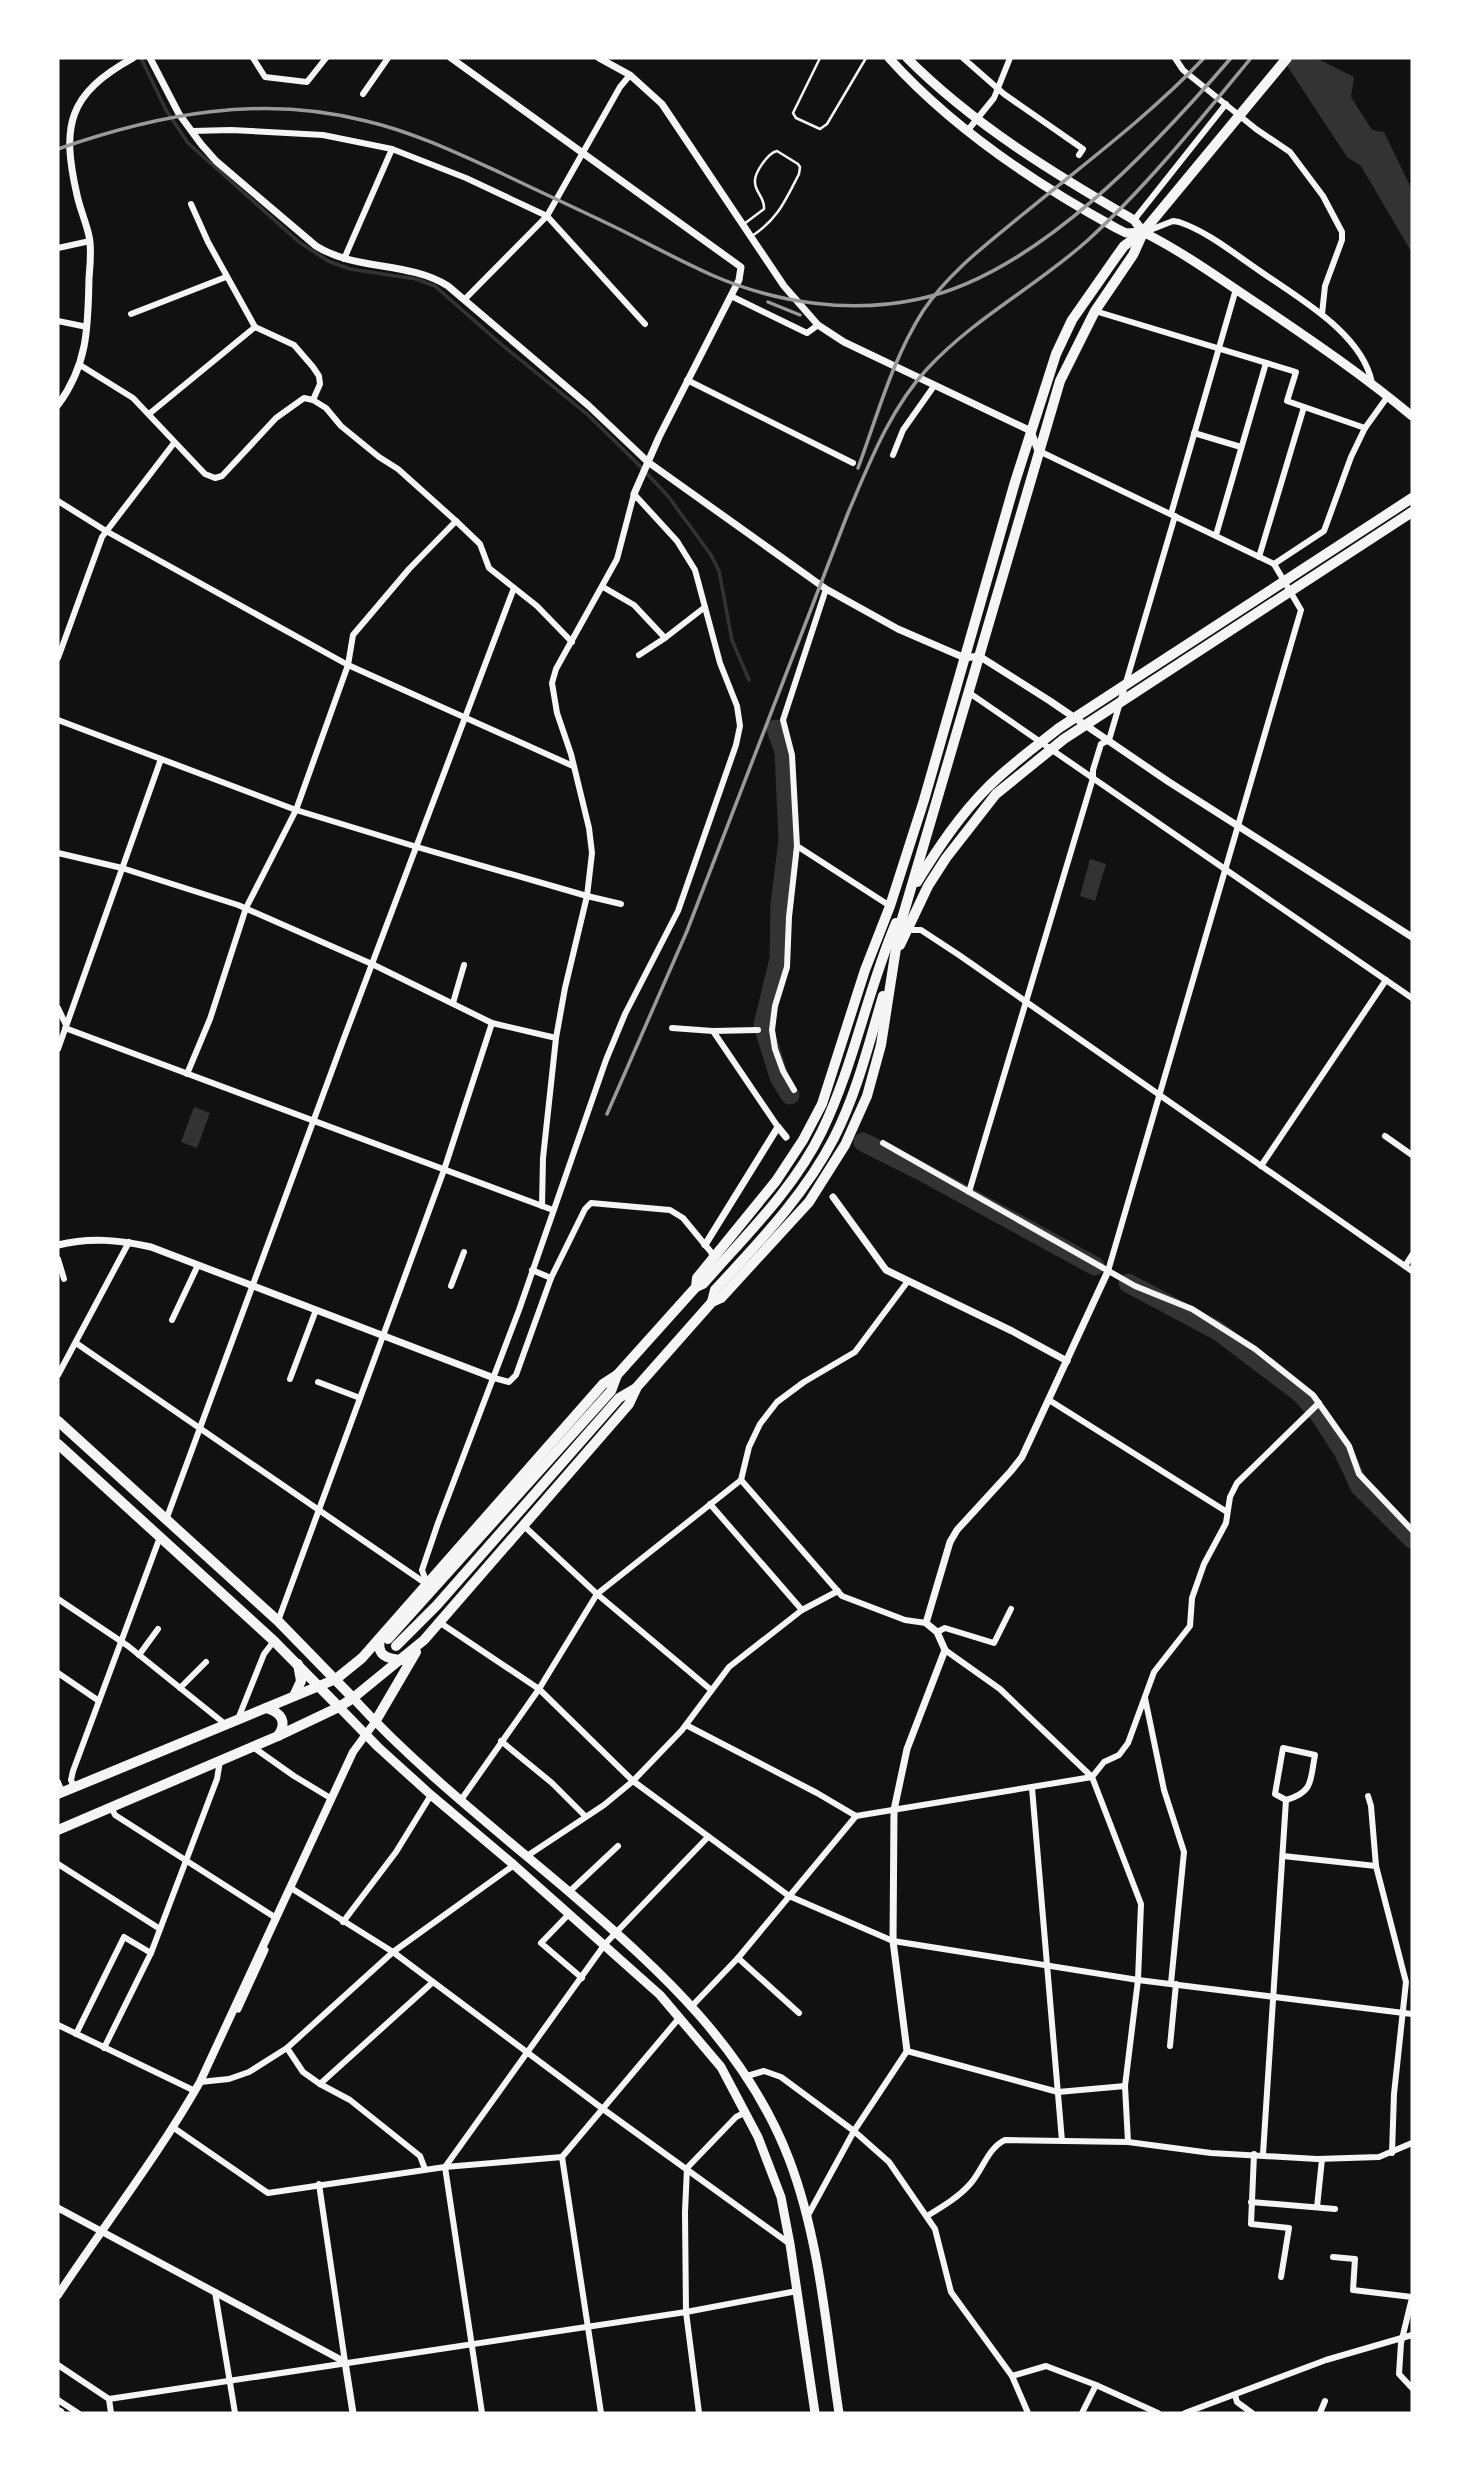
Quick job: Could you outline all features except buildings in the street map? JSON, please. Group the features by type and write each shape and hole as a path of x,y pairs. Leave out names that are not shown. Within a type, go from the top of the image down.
{"highway":[{"path":"696,1287 697,1278 776,1181 812,1125 829,1085 865,970 890,906 1031,430 1056,354 1072,320 1124,246 1143,232 1287,58"},
{"path":"712,1301 721,1298 809,1202 858,1121 875,1071 899,929 1060,381 1095,311 1133,255 1143,232"},
{"path":"388,1640 427,1584 603,1384 617,1376 696,1287 703,1284 775,1201 808,1156 839,1091 881,959 900,913 941,844 974,803 1021,758 1059,728 1412,498"},
{"path":"375,1722 424,1640 629,1404 636,1388 712,1301 715,1290 787,1209 817,1167 847,1109 886,985 918,906 946,858 996,794 1064,739 1412,512"},
{"path":"402,1660 386,1658 379,1645 388,1640 611,1391 617,1376"},
{"path":"59,1790 74,1787 335,1679 437,1605 619,1398 636,1388"},
{"path":"58,1421 278,1621 353,1698"},
{"path":"58,1444 274,1641 339,1707"},
{"path":"58,1830 253,1747 339,1707 424,1640"},
{"path":"294,1697 301,1681 297,1663"},
{"path":"265,1708 274,1710 282,1719 284,1725 278,1736"}],"main road":[{"path":"889,58 968,130 1025,173 1110,225 1126,233 1143,232"},
{"path":"907,58 951,100 1035,162 1134,220 1143,232 1236,289 1372,384 1412,416"},
{"path":"353,1698 375,1722 461,1800 655,1967 712,2028 747,2076 777,2131 793,2169 807,2217 839,2413"},
{"path":"339,1707 431,1795 605,1944 660,1995 721,2067 771,2165 780,2197 790,2244 815,2413"},
{"path":"58,2295 100,2230 174,2128 200,2082 353,1752 375,1722"}],"street":[{"path":"58,405 80,365 88,327 90,241 77,197 69,151 72,118 93,84 132,58"},
{"path":"150,58 179,114 216,161 303,237 332,256 437,279 465,299 589,406 648,462 826,589 898,629 965,658 979,656 1169,782 1412,937"},
{"path":"253,58 265,78 307,82 326,58"},
{"path":"363,94 388,58"},
{"path":"451,58 739,265 742,273 687,380 634,494 617,559 556,669 552,684 557,713 589,828 592,853 587,896 556,1038 543,1158 542,1206"},
{"path":"599,58 630,75 650,92 672,118 784,286 818,325 844,342 1031,430 1038,451 1259,556 1274,565 1301,610 1108,1271 1022,1457 957,1530 950,1542 926,1623"},
{"path":"964,58 998,89 1083,149 1079,155"},
{"path":"968,130 994,98 1010,58"},
{"path":"1175,58 1183,70 1255,129 1290,152 1323,196 1342,232 1341,249 1325,286 1322,314"},
{"path":"465,299 547,216 630,75"},
{"path":"1134,220 1226,104"},
{"path":"192,131 231,130 323,135 392,149 466,178 547,216 645,324"},
{"path":"344,259 392,149"},
{"path":"191,204 226,277 255,327 294,345 319,376 320,384 313,400"},
{"path":"1143,232 1173,221 1191,226 1215,240 1322,314 1352,344 1370,370 1372,384"},
{"path":"58,248 90,241"},
{"path":"131,314 226,277"},
{"path":"970,1192 1093,778 1093,770 1101,745 1109,740 1236,289"},
{"path":"730,296 807,333 818,325"},
{"path":"1095,311 1296,372 1287,401 1365,428"},
{"path":"58,321 88,327"},
{"path":"149,414 255,327"},
{"path":"1216,535 1266,363"},
{"path":"80,365 133,398 205,474 215,478 222,477 276,418 304,398 313,400 326,408 341,426 379,457 398,469 480,544 489,568 537,606 572,642"},
{"path":"687,380 853,463"},
{"path":"893,455 903,430 934,386"},
{"path":"1274,565 1324,531 1340,484 1365,428 1388,396"},
{"path":"1259,556 1304,407"},
{"path":"1194,433 1241,447"},
{"path":"58,657 106,531 174,443"},
{"path":"427,1584 422,1570 438,1523 494,1378 612,1044 678,911 736,745 740,726 737,706 720,663 695,570 677,541 634,494"},
{"path":"58,501 106,531 348,665 573,766"},
{"path":"187,1074 210,1019 246,908 296,810 348,665 353,635 409,569 456,522"},
{"path":"603,586 634,605 665,638"},
{"path":"166,1520 514,589"},
{"path":"794,1090 783,1071 772,1030 775,1006 787,967 797,846 792,755 783,720 826,589"},
{"path":"639,655 705,607"},
{"path":"968,692 1412,998"},
{"path":"58,720 296,810 621,904"},
{"path":"58,1049 60,1037 66,1027 161,759"},
{"path":"797,846 890,906"},
{"path":"58,853 122,868 246,908 372,964 492,1023 556,1038"},
{"path":"899,929 921,930 1412,1271"},
{"path":"453,1003 464,965"},
{"path":"1261,1166 1386,980"},
{"path":"58,1008 66,1027 553,1210"},
{"path":"278,1621 444,1170 492,1023"},
{"path":"672,1028 758,1030"},
{"path":"713,1031 786,1137"},
{"path":"705,1245 778,1127"},
{"path":"1385,1136 1412,1155"},
{"path":"883,1143 1135,1286 1192,1309 1221,1326 1290,1376 1349,1446 1359,1474 1412,1530"},
{"path":"833,1197 881,1266 1012,1331 1067,1362"},
{"path":"58,1245 110,1239 151,1247 509,1382 516,1376 551,1278 585,1209 592,1203 670,1210 683,1218 713,1258"},
{"path":"58,1375 129,1242"},
{"path":"451,1286 464,1252"},
{"path":"1405,1266 1412,1255"},
{"path":"58,1259 64,1279"},
{"path":"172,1320 198,1265"},
{"path":"532,1270 551,1278"},
{"path":"461,1800 539,1689 597,1594 741,1480 749,1447 760,1424 777,1402 804,1382 855,1352 908,1281"},
{"path":"290,1379 316,1310"},
{"path":"76,1343 427,1584"},
{"path":"318,1382 360,1398"},
{"path":"1049,1401 1227,1513"},
{"path":"685,1725 856,1816 1092,1777 1104,1762 1119,1755 1128,1743 1154,1672 1190,1626 1192,1598 1204,1564 1226,1523 1230,1497 1237,1483 1317,1405"},
{"path":"741,1480 842,1596 905,1620 926,1623 937,1632 945,1650 1000,1689 1092,1777 1141,1904 1138,1980 1125,2086 1128,2141"},
{"path":"710,1504 802,1611"},
{"path":"523,1525 597,1594 710,1689"},
{"path":"74,1787 71,1780 73,1771 160,1537"},
{"path":"527,1856 633,1782 685,1725 729,1667 802,1611 838,1591"},
{"path":"58,1599 121,1641 225,1724"},
{"path":"937,1632 944,1628 994,1643 1011,1609"},
{"path":"439,1622 539,1689 633,1782 789,1896 893,1941 1138,1980 1412,2014"},
{"path":"139,1655 158,1629"},
{"path":"238,1719 264,1654 274,1641"},
{"path":"807,2217 854,2131 907,2051 893,1941 894,1810 907,1749 945,1650"},
{"path":"180,1688 206,1662"},
{"path":"58,1673 99,1700"},
{"path":"1144,1697 1164,1790 1184,1852 1170,2046"},
{"path":"502,1741 552,1783 585,1816"},
{"path":"253,1747 293,1776 332,1799"},
{"path":"1283,1748 1315,1755 1309,1787 1299,1796 1286,1800 1275,1794 1283,1748"},
{"path":"104,2048 151,1953 187,1860 220,1761"},
{"path":"1032,1788 1062,2141"},
{"path":"343,1922 396,1852 431,1795"},
{"path":"1368,1796 1376,1866 1406,1982 1394,2094 1392,2153"},
{"path":"1263,2154 1286,1800"},
{"path":"111,1807 115,1815 276,1918"},
{"path":"692,2006 738,1958 856,1816"},
{"path":"482,2413 445,2166 605,1944 707,1838"},
{"path":"569,1892 618,1846"},
{"path":"1283,1856 1376,1866"},
{"path":"58,1864 160,1929"},
{"path":"200,2082 229,2079 249,2072 287,2048 393,1952 514,1865"},
{"path":"220,2040 243,2000 291,1888 393,1952 790,2244"},
{"path":"569,1914 541,1943 582,1978"},
{"path":"76,2034 124,1937 151,1953"},
{"path":"738,1958 799,2013"},
{"path":"320,2084 433,1982"},
{"path":"174,2128 268,2193 445,2166 562,2157 680,2017"},
{"path":"58,2025 195,2091"},
{"path":"287,2048 303,2072 351,2100 420,2156 425,2169"},
{"path":"907,2051 1058,2092 1125,2086"},
{"path":"747,2076 764,2071 773,2073 854,2131 889,2162 935,2229 951,2292 1012,2376 1028,2413"},
{"path":"699,2413 686,2312 687,2168 736,2117 746,2112"},
{"path":"927,2216 971,2183 995,2145 1005,2140 1128,2141 1211,2153 1322,2159 1379,2157 1412,2143"},
{"path":"1254,2154 1251,2224 1289,2228 1282,2277"},
{"path":"562,2157 601,2413"},
{"path":"1317,2207 1322,2159"},
{"path":"319,2184 353,2413"},
{"path":"1251,2202 1335,2209"},
{"path":"58,2208 345,2362"},
{"path":"1334,2257 1355,2259 1353,2290 1412,2298 1399,2374 1412,2388"},
{"path":"58,2365 109,2399 686,2312 797,2291"},
{"path":"215,2292 235,2413"},
{"path":"1185,2413 1326,2360 1412,2335"},
{"path":"1012,2376 1045,2366 1158,2413"},
{"path":"1082,2413 1096,2385"},
{"path":"1235,2395 1237,2402 1252,2413"},
{"path":"109,2399 111,2413"},
{"path":"58,2400 78,2413"},
{"path":"1320,2413 1325,2401"}],"lane":[{"path":"820,58 793,113 796,118 820,129 827,124 851,79 866,58"},
{"path":"744,224 764,209 764,200 754,184 769,154 777,151 798,164 799,174 776,216 752,236"}],"shaded area":[{"path":"1282,58 1316,58 1354,77 1351,97 1372,130 1384,132 1412,190 1412,253 1361,166 1347,157"},
{"path":"1090,859 1106,864 1095,901 1080,896"},
{"path":"194,1107 210,1113 197,1148 181,1142"}],"waterway":[{"path":"141,58 166,110 188,143 299,242 328,261 350,269 416,279 435,286 587,414 635,461 668,496 711,555 719,571 732,640 749,680"},
{"path":"776,729 784,752 788,840 780,905 779,959 763,1025 779,1077 790,1095"},
{"path":"863,1142 1095,1266"},
{"path":"1128,1283 1218,1331 1300,1393 1319,1414 1343,1451 1360,1487 1412,1539"}],"railway":[{"path":"858,468 886,388 903,349 933,297 969,259 1139,120 1204,58"},
{"path":"58,149 134,126 210,112 288,109 327,113 401,131 435,144 590,215 702,271 738,285 789,299 867,306 919,299 963,285 1007,263 1050,235 1130,166 1231,58"},
{"path":"607,1114 687,931 848,513 891,419 914,385 945,351 1068,257 1132,197 1251,58"},
{"path":"768,302 800,315"}]}
